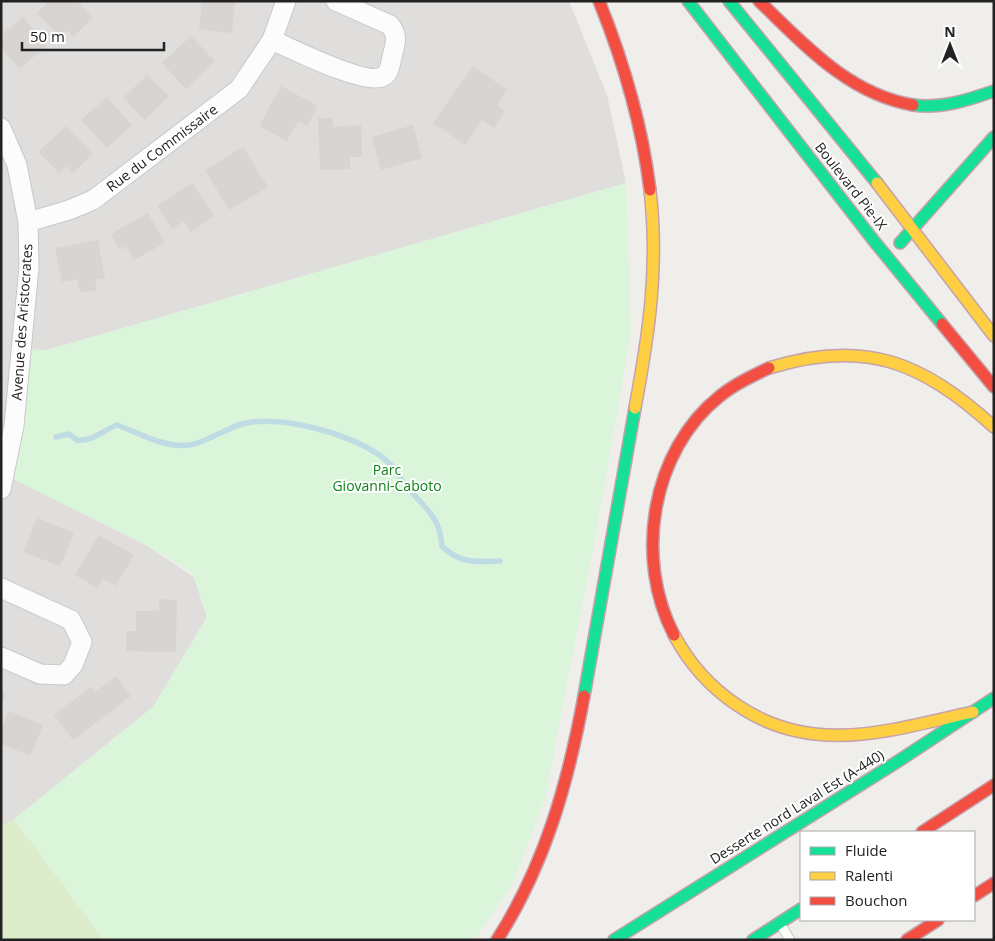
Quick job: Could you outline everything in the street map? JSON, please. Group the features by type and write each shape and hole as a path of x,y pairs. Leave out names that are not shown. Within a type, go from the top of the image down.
{"highway":[{"path":"497,940 536,874 562,802 577,735 650,325 654,280 654,233 646,154 634,97 599,1"},
{"name":"Boulevard Pie-IX","path":"688,1 887,256 994,387"},
{"name":"Boulevard Pie-IX","path":"729,1 849,146 994,336"},
{"path":"759,1 832,68 874,95 910,106 935,108 966,102 994,91"},
{"path":"887,256 994,136"},
{"path":"972,712 882,732 838,737 792,732 749,713 723,696 702,676 682,651 671,632 662,609 654,576 653,531 658,500 666,472 681,441 700,415 740,383 794,360 845,354 870,356 898,363 922,373 949,390 994,428"},
{"name":"Desserte nord Laval Est (A-440)","path":"614,940 994,698"},
{"path":"924,831 994,785"},
{"path":"975,895 994,883"},
{"path":"753,940 800,911"},
{"path":"907,940 936,921"}],"street":[{"name":"Rue du Commissaire","path":"28,222 69,210 93,200 239,89 272,40 286,1"},
{"path":"272,40 362,78 381,78 388,72 396,32 390,25 336,1"},
{"name":"Avenue des Aristocrates","path":"1,128 17,165 28,222 29,267 14,426 1,489"},
{"path":"1,588 71,620 82,642 73,665 64,675 40,674 1,657"}],"lane":[{"path":"780,923 790,940"}],"shaded area":[{"path":"1,1 569,1 607,95 626,183 47,350 22,350 146,545 194,577 207,617 153,707 14,819 1,827"}],"green space":[{"name":"Parc Giovanni-Caboto","path":"626,183 631,331 596,533 545,799 512,885 474,940 104,940 14,819 153,707 207,617 192,572 146,545 5,475 1,489 1,439 14,426 22,349 47,350"},
{"path":"14,819 104,940 1,940 1,827"}],"building":[{"path":"49,1 77,1 93,18 73,37 67,30 60,37 37,13"},
{"path":"202,1 235,1 232,33 199,29"},
{"path":"23,17 47,46 19,69 1,47 1,35"},
{"path":"191,36 215,61 186,89 162,63"},
{"path":"473,66 507,90 497,105 505,111 494,128 482,120 465,145 433,123"},
{"path":"147,75 169,96 145,120 123,98"},
{"path":"281,86 318,106 307,126 298,121 287,141 259,126"},
{"path":"107,97 132,125 107,148 81,120"},
{"path":"318,118 333,118 333,127 361,125 362,157 350,157 350,169 320,170"},
{"path":"413,125 422,158 381,170 372,137"},
{"path":"66,126 93,154 73,173 66,166 59,173 38,152"},
{"path":"243,147 268,187 229,210 205,170"},
{"path":"192,183 214,216 191,232 184,221 172,229 157,206"},
{"path":"148,213 165,243 134,260 126,246 120,250 111,234"},
{"path":"98,240 105,278 95,280 97,290 80,293 77,279 62,282 55,248"},
{"path":"37,518 74,533 60,566 23,552"},
{"path":"99,535 134,555 116,586 103,579 97,588 75,575"},
{"path":"159,599 177,600 176,652 126,651 126,631 136,631 136,611 159,611"},
{"path":"116,676 131,696 73,740 54,715 91,687 95,692"},
{"path":"1,692 6,695 1,703"},
{"path":"9,711 43,725 30,756 1,744 1,730"}],"waterway":[{"path":"56,437 69,434 77,440 83,440 117,425 161,442 189,445 208,439 236,426 258,421 298,424 342,436 378,454 391,465 432,515 439,528 442,546 449,552 469,561 500,561"}],"traffic: fast":[{"path":"688,1 874,241 942,324"},
{"path":"729,1 877,183"},
{"path":"913,105 944,105 994,91"},
{"path":"900,243 994,137"},
{"path":"584,696 635,408"},
{"path":"614,940 900,760 994,698"},
{"path":"753,940 800,910"}],"traffic: slow":[{"path":"877,183 994,336"},
{"path":"635,408 645,353 653,273 653,218 650,190"},
{"path":"769,368 803,359 835,355 863,356 890,362 916,372 942,386 994,427"},
{"path":"674,635 686,655 701,674 727,698 766,721 794,731 823,735 853,735 912,726 973,712"}],"traffic: jam":[{"path":"599,1 631,94 647,165 650,190"},
{"path":"759,1 810,50 848,79 890,99 913,105"},
{"path":"942,324 994,387"},
{"path":"674,635 662,605 655,573 653,540 656,507 665,475 678,446 697,419 720,396 769,368"},
{"path":"497,940 514,912 541,853 562,792 584,696"},
{"path":"924,831 994,785"},
{"path":"975,895 994,883"},
{"path":"907,940 936,921"}]}
